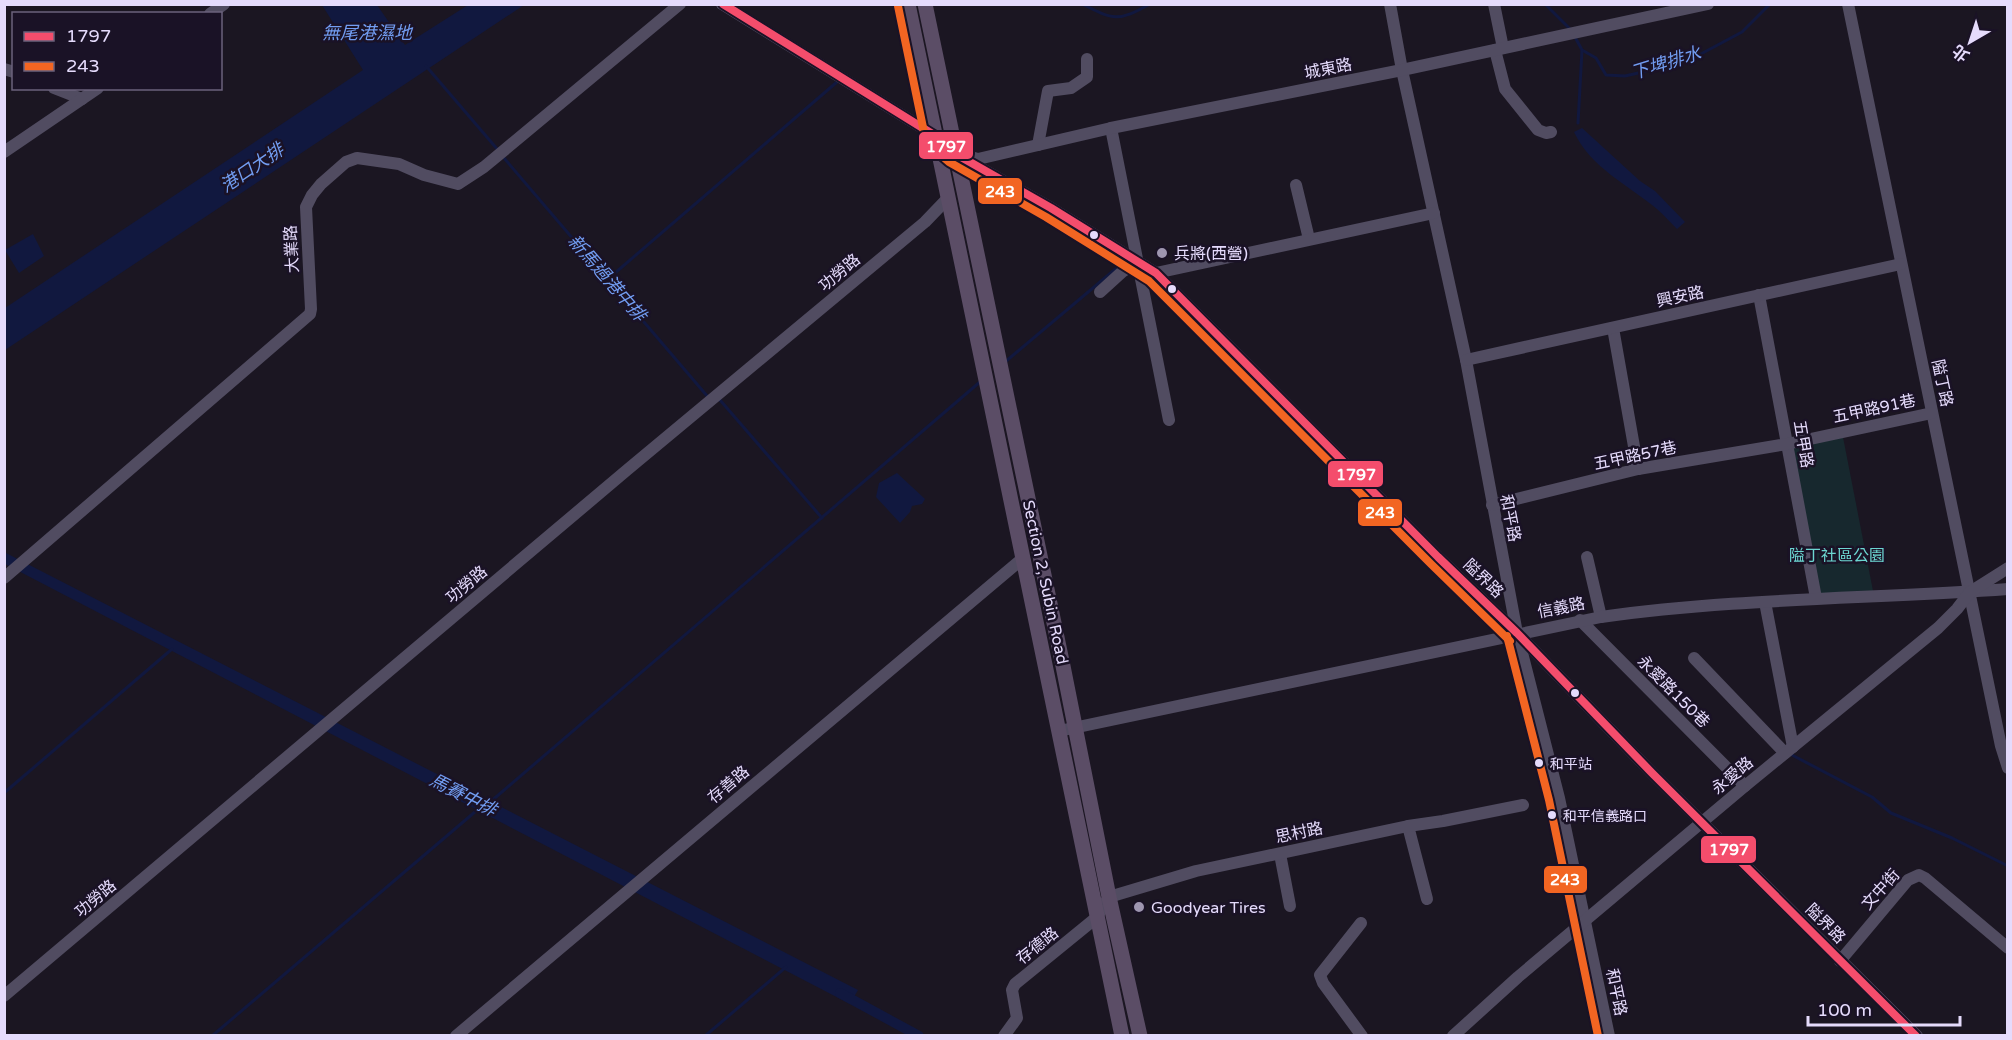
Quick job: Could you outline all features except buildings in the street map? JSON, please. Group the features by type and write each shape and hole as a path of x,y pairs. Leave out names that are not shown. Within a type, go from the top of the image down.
{"main road":[{"name":"Section 2, Subin Road","path":"908,4 1122,1035"},
{"name":"Section 2, Subin Road","path":"925,4 1109,897 1140,1035"}],"street":[{"name":"大業路","path":"4,578 309,314 311,309 306,207 321,184 346,162 357,158 399,164 424,175 458,184 484,167 680,4"},
{"name":"隘界路","path":"722,4 934,135 954,153 1051,208 1156,273 1438,557 1517,633 1840,961 1917,1035"},
{"path":"1494,4 1505,89 1538,130 1551,132"},
{"name":"城東路","path":"954,153 978,159 1111,128 1402,70 1708,4"},
{"name":"隘丁路","path":"1848,4 2007,768"},
{"name":"和平路","path":"1392,5 1402,70 1466,360 1517,633 1559,798 1609,1035"},
{"path":"1038,145 1048,91 1071,88 1087,77 1087,59"},
{"path":"59,90 82,99"},
{"path":"4,152 95,90"},
{"path":"1111,128 1169,420"},
{"path":"1296,185 1309,239"},
{"name":"功勞路","path":"4,996 925,222 949,197"},
{"path":"1156,273 1434,213"},
{"path":"1100,292 1122,272 1138,262"},
{"name":"興安路","path":"1466,360 1901,264"},
{"name":"五甲路","path":"1759,295 1816,598"},
{"path":"1613,328 1638,469"},
{"name":"五甲路91巷","path":"1787,444 1932,413"},
{"name":"五甲路57巷","path":"1492,505 1638,469 1787,444"},
{"path":"1587,557 1601,617"},
{"name":"存善路","path":"456,1035 1022,559"},
{"name":"永愛路","path":"1453,1035 1518,977 1702,822 1938,628 1970,592 2007,568"},
{"name":"信義路","path":"1059,731 1393,662 1580,620 1638,612 1816,598 1970,592 2007,588"},
{"path":"1765,602 1789,750"},
{"name":"永愛路150巷","path":"1580,620 1745,786"},
{"path":"1694,658 1789,750"},
{"name":"思村路","path":"1109,897 1196,871 1408,825 1443,821 1523,805"},
{"path":"1408,825 1427,899"},
{"path":"1280,854 1290,906"},
{"name":"文中街","path":"1840,961 1908,880 1919,875 2007,948"},
{"path":"1096,918 1109,897"},
{"name":"存德路","path":"1005,1035 1017,1018 1012,990 1015,984 1096,918"},
{"path":"1361,923 1320,975 1323,983 1362,1035"}],"green space":[{"name":"隘丁社區公園","path":"1842,432 1874,596 1816,598 1787,444"}],"water":[{"path":"322,5 377,5 405,45 468,5 524,5 5,350 5,308 363,70"},
{"path":"1582,128 1640,181 1655,191 1685,222 1677,229 1657,209 1600,165 1581,144 1574,132"},
{"path":"33,234 44,256 19,273 5,250"},
{"path":"897,473 925,499 922,504 912,506 910,512 900,523 876,497 879,483"},
{"path":"4,552 858,990 850,1004 5,564"}],"waterway":[{"name":"下埤排水","path":"1082,4 1116,17 1130,14 1150,4"},
{"name":"下埤排水","path":"1545,4 1570,29"},
{"name":"下埤排水","path":"1575,37 1582,50 1596,58 1606,75 1625,76 1647,71 1663,62 1697,56 1742,32 1770,4"},
{"path":"1578,123 1582,50"},
{"name":"新馬過港中排","path":"426,66 498,150"},
{"path":"608,279 837,82"},
{"name":"新馬過港中排","path":"504,158 708,397"},
{"path":"1005,362 1125,261"},
{"path":"489,803 981,381"},
{"name":"新馬過港中排","path":"720,400 822,518"},
{"path":"4,793 172,649"},
{"path":"1792,755 1872,797 1891,813 1952,838 2008,866"},
{"path":"212,1036 476,811 482,809"},
{"path":"705,1036 786,967"},
{"name":"馬賽中排","path":"840,993 919,1036"}],"transit line":[{"name":"1797","path":"723,4 934,135 954,153 1051,208 1156,273 1916,1036"},
{"name":"243","path":"898,6 926,142 949,162 1046,217 1149,281 1510,641"},
{"name":"243","path":"1507,636 1549,800 1598,1036"}],"place":[{"name":"兵將(西營)","path":"1162,253"},
{"name":"和平站","path":"1539,763"},
{"name":"和平信義路口","path":"1552,815"},
{"name":"Goodyear Tires","path":"1139,907"}],"water label":[{"name":"無尾港濕地","path":"367,33"},
{"name":"港口大排","path":"252,168"}]}
